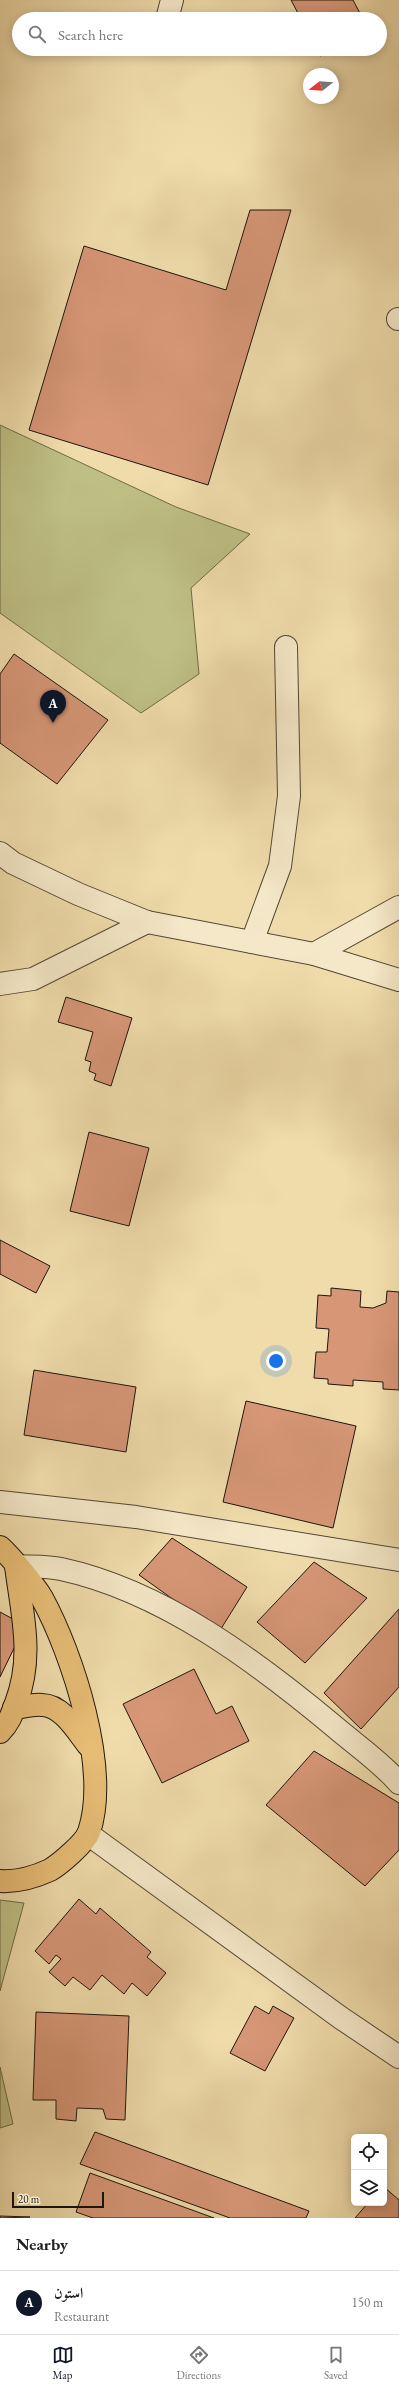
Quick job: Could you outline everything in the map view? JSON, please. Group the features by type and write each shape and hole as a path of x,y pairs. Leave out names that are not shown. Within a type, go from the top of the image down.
{"main road":[{"path":"0,1547 42,1597 64,1647 80,1695 92,1751 94,1795 88,1834 60,1864 35,1877 0,1881"},
{"path":"0,1732 8,1724 24,1682 27,1652 16,1566"},
{"path":"14,1708 43,1704 57,1711 71,1722 92,1751"}],"street":[{"path":"169,12 172,0"},
{"path":"252,942 280,866 289,796 286,646"},
{"path":"0,853 13,862 71,891 147,922 314,954 399,980"},
{"path":"314,954 399,907"},
{"path":"0,984 33,979 147,922"},
{"path":"0,1502 136,1517 399,1560"},
{"path":"16,1566 60,1568 89,1576 170,1611 247,1657 318,1713 399,1783"},
{"path":"88,1834 341,2018 397,2051"}],"green space":[{"path":"0,425 176,507 250,534 191,588 199,674 141,713 0,613"},
{"path":"0,1900 24,1903 0,1991"},
{"path":"0,2067 13,2124 0,2128"}],"building":[{"path":"291,0 353,0 359,12 297,12"},
{"path":"250,210 291,210 208,485 29,430 84,246 226,290"},
{"path":"14,654 108,720 57,784 0,743 0,674"},
{"path":"66,997 132,1018 111,1086 94,1080 96,1074 89,1071 91,1062 85,1060 93,1032 58,1022"},
{"path":"89,1132 149,1148 129,1226 70,1211"},
{"path":"0,1240 50,1266 36,1293 0,1274"},
{"path":"331,1288 361,1291 360,1307 373,1308 386,1303 387,1291 399,1292 399,1390 383,1389 383,1382 353,1380 353,1386 328,1384 328,1379 314,1378 316,1352 327,1352 329,1329 316,1328 318,1295 331,1296"},
{"path":"34,1370 136,1387 126,1452 24,1435"},
{"path":"246,1401 356,1426 333,1528 223,1502"},
{"path":"172,1538 247,1587 219,1632 139,1575"},
{"path":"314,1562 367,1598 305,1663 257,1622"},
{"path":"399,1609 399,1687 361,1729 324,1693"},
{"path":"0,1612 13,1619 19,1638 0,1677"},
{"path":"194,1669 216,1714 232,1706 249,1741 162,1783 123,1704"},
{"path":"314,1751 399,1803 399,1850 365,1886 266,1805"},
{"path":"79,1899 96,1914 100,1908 151,1952 147,1957 166,1973 147,1996 132,1983 124,1994 102,1975 90,1990 73,1977 65,1986 49,1972 61,1959 56,1955 49,1964 35,1951"},
{"path":"255,2006 269,2014 273,2006 294,2018 265,2071 230,2053"},
{"path":"36,2012 129,2016 125,2120 106,2119 103,2109 77,2108 76,2121 56,2119 56,2100 33,2100"},
{"path":"95,2132 309,2211 306,2218 230,2218 80,2164"},
{"path":"90,2173 214,2218 93,2218 76,2212"},
{"path":"387,2190 399,2200 399,2218 355,2218 365,2206 387,2206"},
{"path":"0,2216 30,2217 0,2218"}],"place":[{"name":"استون","path":"53,723"}]}
